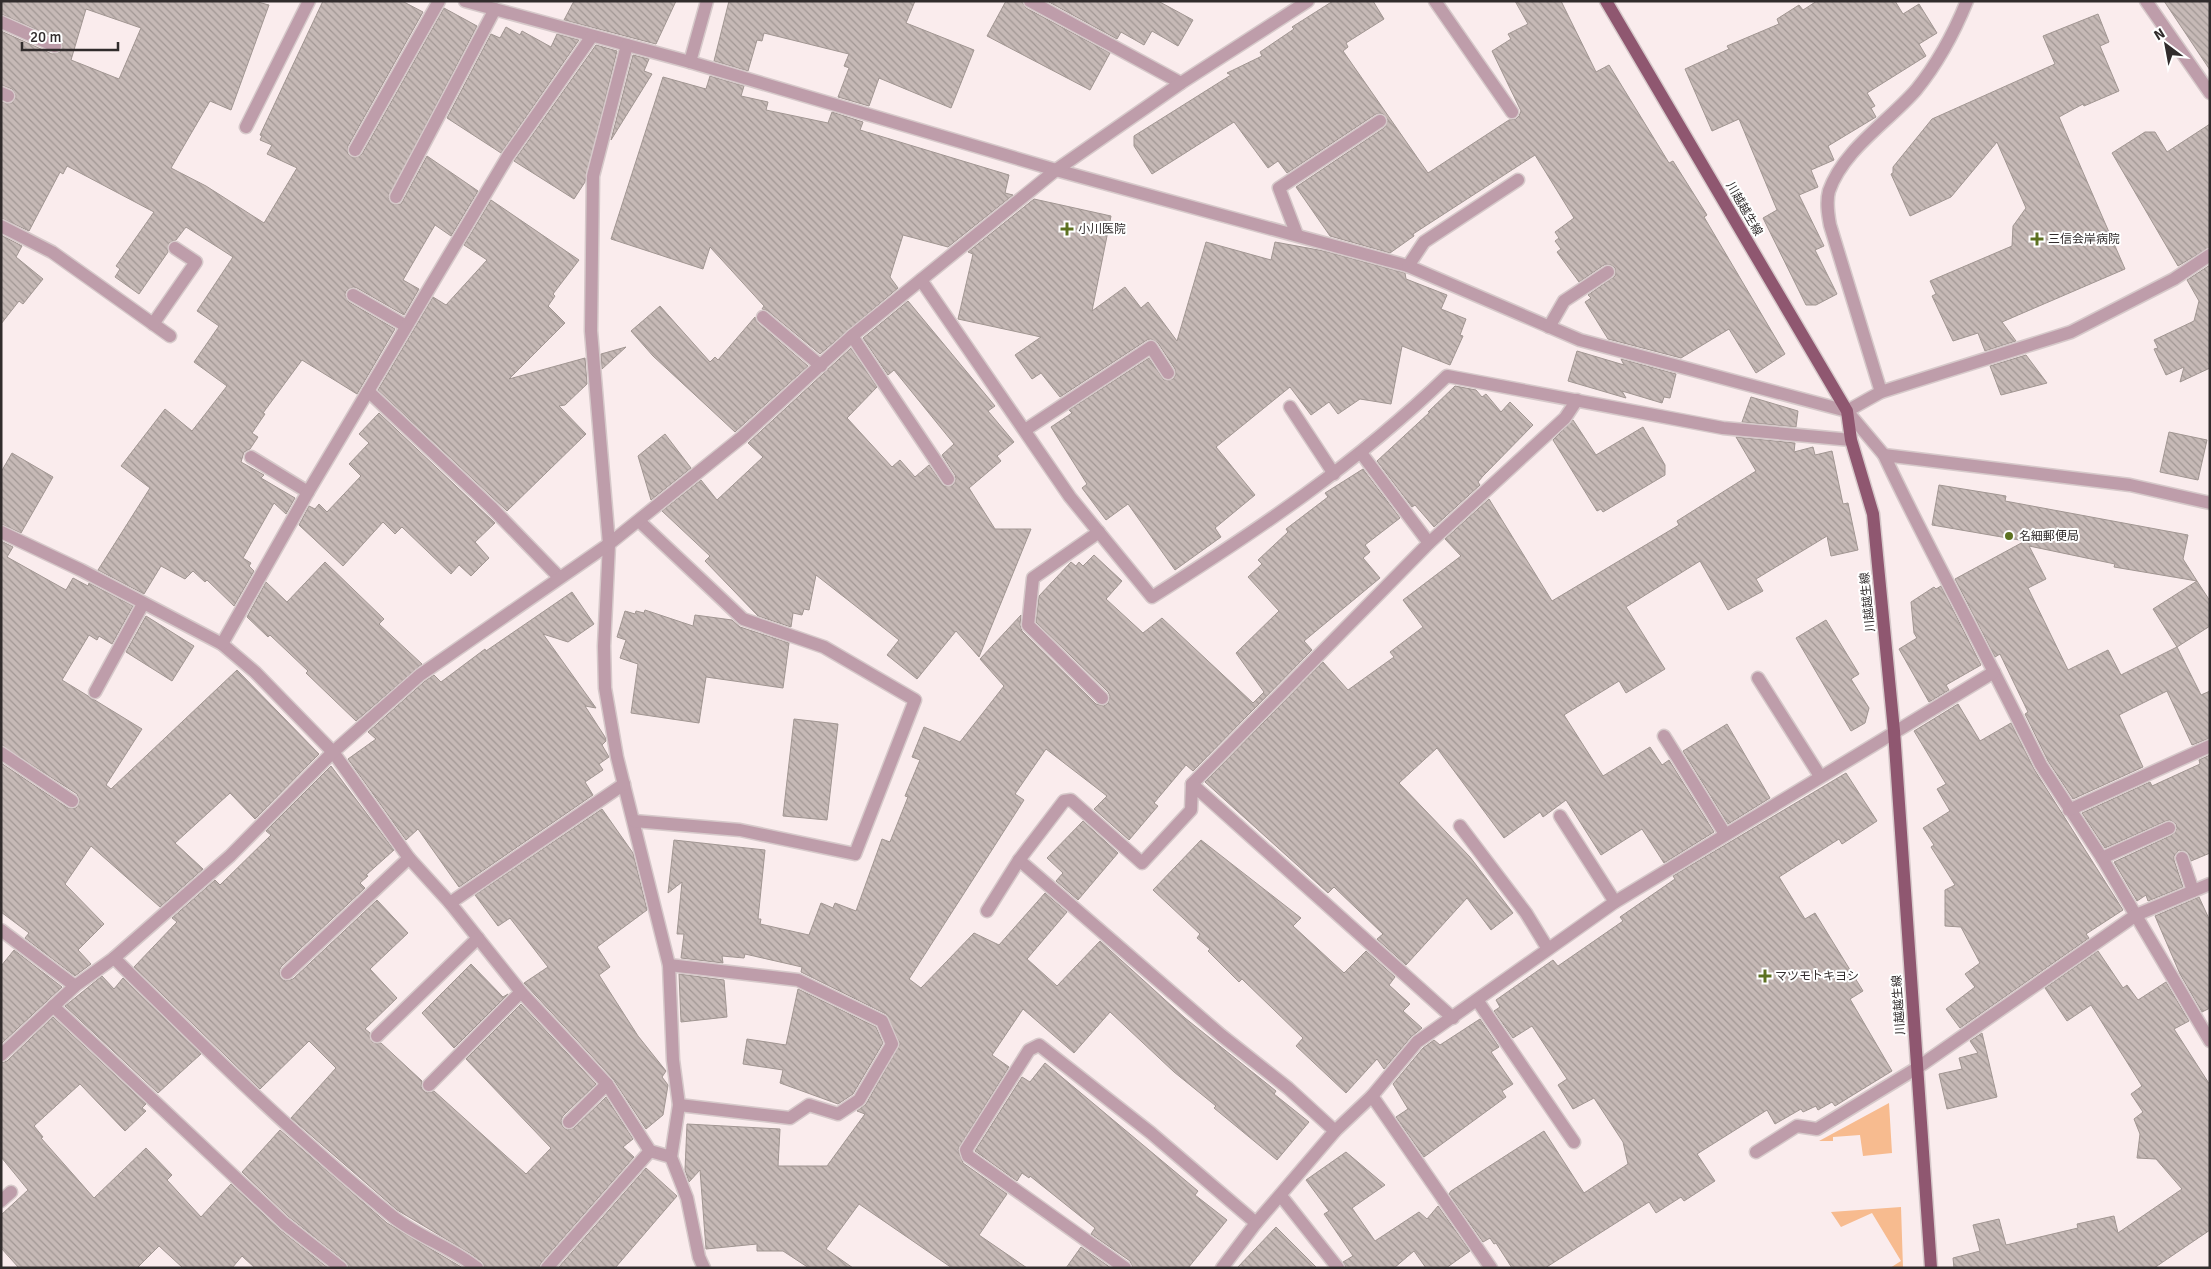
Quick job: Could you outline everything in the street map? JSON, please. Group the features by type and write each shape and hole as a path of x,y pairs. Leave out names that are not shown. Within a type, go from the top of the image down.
{"main road":[{"name":"川越越生線","path":"1606,1 1847,411 1851,440 1873,514 1894,731 1931,1268"}],"street":[{"path":"246,127 309,1"},
{"path":"355,150 439,1"},
{"path":"465,1 690,62 1056,170 1408,266 1580,340 1847,411 1884,454 1908,506 1944,572 2041,765 2102,858 2206,1025 2210,1041"},
{"path":"690,62 706,1"},
{"path":"1030,1 1181,83"},
{"path":"1,1055 75,986 114,958 230,856 333,752 420,675 609,544 639,521 742,437 852,336 1056,170 1181,83 1308,1"},
{"path":"1435,1 1512,112"},
{"path":"1881,392 1830,225 1827,207 1829,192 1850,156 1921,83 1953,36 1967,1"},
{"path":"2146,1 2210,93"},
{"path":"396,197 495,9"},
{"path":"1,22 55,46"},
{"path":"222,644 308,492 508,156 592,36"},
{"path":"627,45 593,176 591,331 609,544 604,646 605,688 624,784 668,966 673,1060 678,1105 671,1158 687,1198 699,1257 704,1268"},
{"path":"1297,236 1279,188 1380,121"},
{"path":"1408,266 1424,242 1518,180"},
{"path":"1,226 52,252 170,336"},
{"path":"153,324 196,262 175,248"},
{"path":"1847,411 1881,392 2071,332 2174,279 2210,255"},
{"path":"1549,327 1564,301 1608,272"},
{"path":"921,280 1070,497 1152,597 1257,531 1334,474 1361,453 1447,376 1723,428 1851,440"},
{"path":"353,295 406,326"},
{"path":"763,316 821,366"},
{"path":"852,336 948,479"},
{"path":"1025,430 1151,347 1168,373"},
{"path":"368,391 491,507 559,577"},
{"path":"987,911 1019,860 1064,801 1071,800 1142,863 1191,810 1192,784 1429,543 1566,418 1577,400"},
{"path":"1290,407 1334,474"},
{"path":"1361,453 1429,543"},
{"path":"1884,454 2130,485 2210,503"},
{"path":"251,457 308,492"},
{"path":"634,821 740,830 855,854 915,700 824,647 743,620 639,521"},
{"path":"1,532 81,570 222,644 255,672 333,752 409,858 450,903 520,992 607,1084 650,1151 671,1158"},
{"path":"1099,532 1033,578 1028,625 1102,698"},
{"path":"95,692 144,604"},
{"path":"1222,1268 1256,1223 1335,1131 1372,1096 1417,1042 1615,902 1994,672"},
{"path":"1758,678 1820,776"},
{"path":"1664,736 1725,834"},
{"path":"2069,810 2210,746"},
{"path":"1,753 72,801"},
{"path":"450,903 624,784"},
{"path":"1192,784 1453,1018"},
{"path":"1560,816 1615,902"},
{"path":"1460,826 1526,913 1548,949"},
{"path":"2102,858 2169,828"},
{"path":"287,974 409,858"},
{"path":"2182,858 2193,891"},
{"path":"1019,860 1221,1035 1288,1088 1335,1131"},
{"path":"1756,1152 1797,1126 1817,1129 1917,1068 2136,915 2210,884"},
{"path":"1,930 75,986"},
{"path":"377,1036 478,938"},
{"path":"114,958 212,1056 292,1131 394,1218 477,1268"},
{"path":"668,966 798,980 882,1021 892,1044 859,1100 838,1114 809,1105 790,1118 678,1105"},
{"path":"429,1085 520,992"},
{"path":"1477,1000 1574,1142"},
{"path":"53,1006 284,1223 341,1268"},
{"path":"1125,1268 968,1156 966,1150 1029,1050 1039,1045 1151,1133 1256,1223"},
{"path":"569,1122 607,1084"},
{"path":"1372,1096 1491,1268"},
{"path":"547,1268 650,1151"},
{"path":"1,1201 11,1192"},
{"path":"1280,1196 1338,1268"}],"shaded area":[{"path":"1889,1103 1892,1153 1863,1156 1860,1135 1833,1137 1833,1141 1819,1141"},
{"path":"1901,1207 1903,1268 1890,1268 1901,1261 1872,1213 1841,1227 1831,1212"}],"building":[{"path":"1,1 254,1 269,5 231,110 210,101 171,168 206,186 264,223 297,168 267,154 272,145 260,140 262,136 260,135 323,1 402,1 423,12 348,146 348,154 355,158 362,154 444,8 477,26 388,198 393,204 401,204 427,156 478,191 451,236 435,225 403,280 419,289 404,315 357,288 353,287 346,291 345,295 349,302 395,329 357,394 302,360 263,413 265,414 252,433 258,437 250,449 244,452 241,462 264,475 261,478 295,498 286,514 274,503 243,558 251,563 249,566 254,571 234,606 207,580 205,582 193,571 185,579 161,566 144,594 98,570 150,488 121,466 165,409 192,431 227,386 194,362 219,326 197,311 233,257 186,227 176,240 169,243 168,252 139,294 115,277 120,269 116,266 154,212 67,166 63,174 60,172 29,231 1,218 1,102 12,103 16,96 12,89 1,85 1,31 52,54 60,52 63,46 58,39 1,14","holes":["86,9 141,28 119,79 71,60"]},
{"path":"574,1 676,1 656,44 564,20"},
{"path":"729,1 915,1 906,23 974,50 951,108 879,78 869,106 838,97 849,68 844,66 849,54 764,33 762,41 757,40 748,71 714,61"},
{"path":"1006,1 1022,1 1026,8 1110,53 1090,90 987,36"},
{"path":"1047,1 1158,1 1193,20 1178,46 1152,31 1144,45 1121,32 1117,39"},
{"path":"1333,1 1373,1 1384,19 1346,43 1348,47 1343,51 1428,173 1509,120 1516,119 1519,116 1521,111 1492,51 1511,39 1508,34 1528,24 1515,1 1561,1 1596,72 1609,65 1669,163 1673,161 1707,215 1704,217 1785,354 1756,373 1729,329 1681,358 1608,339 1585,302 1591,298 1588,295 1615,276 1615,268 1611,265 1604,265 1579,282 1557,252 1561,249 1555,241 1559,238 1555,232 1574,218 1535,155 1413,234 1414,236 1390,253 1330,236 1296,187 1384,128 1388,120 1383,114 1376,114 1287,173 1278,161 1268,168 1234,122 1152,174 1134,146 1134,136 1231,75 1227,73 1262,56 1260,52 1294,29 1292,27"},
{"path":"1817,1 1895,1 1903,14 1919,4 1937,33 1919,44 1926,56 1867,93 1875,106 1871,108 1876,117 1828,146 1834,160 1811,170 1818,187 1799,195 1824,246 1815,250 1837,294 1816,305 1806,305 1763,218 1777,210 1739,119 1712,131 1685,69 1729,49 1727,46 1779,24 1777,19 1799,5 1803,10"},
{"path":"2164,1 2210,1 2210,70"},
{"path":"2098,14 2109,42 2100,46 2119,91 2084,106 2083,104 2059,117 2125,269 2002,322 2016,341 1985,351 1978,333 1953,341 1932,296 1936,294 1930,281 2012,246 2013,226 2026,208 1997,142 1951,197 1910,216 1891,174 1893,173 1893,167 1932,119 2055,64 2043,36"},
{"path":"506,27 520,35 522,31 551,47 557,34 579,40 501,153 447,118 491,34 500,38"},
{"path":"596,45 617,51 585,182 574,199 514,161"},
{"path":"633,55 649,59 644,71 652,74 611,140"},
{"path":"710,76 744,86 741,96 768,102 766,110 828,123 832,112 863,122 860,130 1009,175 1005,193 1013,195 948,247 903,235 890,277 898,288 820,354 768,311 762,309 764,306 710,247 703,269 611,239 663,77 706,89"},
{"path":"2210,124 2210,247 2178,266 2112,153 2145,132 2155,132 2167,152"},
{"path":"1034,199 1111,216 1092,311 1125,287 1141,308 1148,302 1177,341 1206,242 1271,260 1275,242 1324,251 1405,273 1406,279 1447,295 1441,309 1466,319 1460,335 1463,336 1450,365 1402,346 1391,404 1360,399 1338,414 1329,402 1311,415 1290,387 1216,447 1255,495 1215,528 1221,537 1175,570 1128,504 1106,520 1082,488 1087,484 1051,427 1072,413 1069,410 1149,358 1164,380 1173,379 1175,369 1158,343 1151,339 1147,340 1060,397 1041,373 1032,379 1015,355 1041,337 958,319 973,254 968,252"},
{"path":"491,200 579,260 553,294 555,296 548,306 565,323 509,379 585,358 587,384 565,405 559,406 586,434 507,511 378,390 433,297 446,305 487,260 464,245"},
{"path":"1,235 22,246 16,257 43,279 23,304 19,301 1,324"},
{"path":"2210,265 2210,368 2180,382 2184,367 2166,375 2154,349 2158,348 2154,340 2194,321 2199,301 2187,280"},
{"path":"908,301 995,406 988,411 1014,442 997,456 1001,461 969,488 995,529 1031,529 979,657 956,631 917,679 887,655 899,640 816,575 809,610 804,609 802,615 793,613 791,627 758,616 705,561 710,556 662,511 701,480 717,500 763,457 748,443 851,348 877,387 847,418 892,467 900,460 915,477 929,465 944,486 953,485 956,479 955,475 942,455 954,444 894,370 888,375 863,338"},
{"path":"660,306 710,362 715,357 718,360 755,317 758,323 808,366 735,432 653,356 631,331"},
{"path":"626,347 602,369 601,354"},
{"path":"1577,351 1624,365 1621,359 1676,374 1670,398 1664,397 1662,403 1622,391 1626,398 1568,381"},
{"path":"2026,355 2047,383 2001,395 1990,366"},
{"path":"1455,386 1476,390 1482,397 1486,394 1501,412 1510,402 1533,425 1483,476 1478,482 1480,485 1434,527 1415,505 1412,507 1377,461"},
{"path":"1751,397 1798,411 1796,427 1742,422"},
{"path":"379,413 495,523 475,542 489,558 471,576 459,565 451,574 402,527 395,534 383,522 343,566 299,525 309,506 315,509 319,504 327,512 361,476 349,464 369,443 359,434"},
{"path":"1573,420 1596,455 1643,427 1665,465 1665,475 1603,512 1601,509 1597,511 1553,440"},
{"path":"2169,432 2207,440 2198,480 2160,472"},
{"path":"665,434 691,468 651,500 638,456"},
{"path":"1736,437 1795,443 1794,452 1813,447 1815,455 1832,451 1843,504 1848,503 1858,550 1831,556 1827,536 1756,579 1763,591 1728,610 1700,561 1626,607 1665,669 1626,693 1619,681 1564,715 1603,776 1650,747 1662,765 1669,760 1714,832 1664,863 1642,829 1601,855 1566,800 1543,817 1540,812 1504,838 1437,748 1399,783 1470,857 1513,913 1491,930 1467,898 1406,965 1377,939 1383,934 1334,887 1328,893 1205,782 1323,662 1348,690 1394,657 1390,652 1423,627 1403,600 1461,556 1445,539 1489,499 1552,601 1679,525 1677,521 1756,471"},
{"path":"12,453 53,477 21,533 1,524 1,472"},
{"path":"1363,469 1400,518 1365,545 1370,552 1363,558 1380,578 1304,641 1312,650 1193,771 1186,765 1154,803 1158,806 1129,840 1094,809 1107,796 1046,749 1015,794 1024,800 909,979 921,988 974,933 999,945 1045,893 1067,912 1027,959 1057,986 1100,941 1185,1018 1276,1091 1274,1094 1309,1122 1277,1160 1214,1108 1216,1106 1174,1072 1110,1012 1074,1053 1023,1009 992,1055 1009,1067 958,1149 963,1163 1007,1194 979,1235 1027,1268 952,1268 859,1204 826,1249 853,1268 809,1268 783,1251 757,1251 757,1244 706,1249 700,1170 689,1182 685,1170 687,1124 780,1129 778,1166 827,1166 865,1114 857,1111 866,1104 900,1044 886,1014 801,972 802,967 745,954 744,958 722,956 723,963 681,958 684,934 677,934 682,882 668,893 674,840 765,850 758,919 761,919 760,924 809,935 821,903 833,908 835,903 856,911 882,839 890,842 908,797 905,796 920,760 912,757 924,727 960,742 1004,686 980,659 1021,615 1020,625 1022,631 1096,704 1104,706 1108,703 1110,696 1108,692 1036,622 1039,596 1071,562 1076,566 1079,562 1083,566 1094,555 1122,581 1106,599 1143,633 1162,618 1253,703 1264,692 1236,653 1279,611 1248,577 1262,564 1258,560 1288,532 1286,529 1328,497 1325,493"},
{"path":"1939,485 2006,496 2005,501 2188,535 2183,559 2197,581 2114,567 2115,564 2029,546 2046,579 2028,588 2068,670 2108,650 2121,675 2177,647 2201,695 2210,691 2210,738 2192,745 2167,691 2119,715 2143,767 2073,799 2048,761 2025,714 2028,712 2000,654 1995,657 1955,579 2025,541 1932,525"},
{"path":"1,541 13,547 7,557 66,590 73,578 88,586 89,583 133,606 112,644 99,636 97,640 89,635 62,680 142,729 106,785 111,789 237,670 319,754 255,819 230,793 175,843 203,869 160,907 91,846 65,884 104,924 78,950 91,964 75,976 25,938 29,933 1,912 1,763 68,808 76,808 80,801 77,794 1,745"},
{"path":"325,562 384,619 379,624 422,664 356,721 306,673 308,671 270,635 268,637 247,617 266,582 287,602"},
{"path":"2197,581 2210,601 2210,626 2177,647 2153,609"},
{"path":"1941,586 1981,665 1946,685 1949,690 1929,702 1899,649 1917,638 1914,633 1911,602 1934,587 1936,589"},
{"path":"572,592 594,624 568,642 543,634 596,708 585,706 605,737 606,741 602,745 609,757 599,764 603,770 585,782 593,795 459,887 418,829 406,840 348,759 376,739 368,732 425,681 434,675 441,682 485,649 486,651"},
{"path":"645,610 693,626 695,615 732,620 740,627 789,643 783,688 706,677 699,723 631,713 638,664 620,658 626,640 617,637 625,611 635,614 636,611 644,613"},
{"path":"146,616 194,646 172,681 126,652"},
{"path":"1826,620 1859,674 1851,679 1869,708 1865,723 1851,731 1796,638"},
{"path":"1958,704 1980,741 2011,723 2034,769 2123,910 2086,934 2089,938 1960,1028 1946,1009 1975,987 1965,974 1980,963 1961,927 1945,926 1945,890 1955,885 1931,847 1934,845 1923,828 1950,811 1937,789 1946,784 1914,731"},
{"path":"794,719 838,724 827,820 783,816"},
{"path":"1727,724 1770,798 1728,824 1683,751"},
{"path":"2210,755 2210,853 2191,861 2187,852 2179,850 2174,856 2174,860 2183,887 2148,901 2146,895 2137,901 2114,862 2172,835 2177,829 2176,824 2170,820 2166,821 2105,848 2082,813 2150,782 2152,786 2200,764 2199,760"},
{"path":"331,766 394,850 366,875 368,876 360,883 365,888 281,967 279,971 281,978 285,981 293,979 377,900 408,933 370,969 397,998 365,1029 370,1033 372,1042 381,1043 422,1081 421,1087 424,1091 427,1093 434,1091 526,1174 551,1148 466,1059 521,1004 596,1084 563,1116 561,1120 563,1127 567,1130 574,1128 606,1097 633,1139 623,1147 634,1157 541,1263 539,1268 485,1268 482,1262 471,1254 397,1210 291,1118 336,1068 309,1041 260,1089 134,967 177,922 172,918 215,880 220,885 271,835 266,831"},
{"path":"1846,773 1877,821 1842,844 1839,839 1779,877 1805,919 1815,913 1863,991 1850,999 1892,1071 1835,1106 1832,1102 1818,1110 1816,1106 1803,1112 1801,1109 1775,1124 1767,1110 1697,1154 1715,1181 1684,1201 1681,1197 1656,1213 1649,1202 1545,1268 1512,1268 1496,1243 1494,1244 1490,1238 1483,1242 1449,1194 1451,1191 1544,1131 1584,1193 1628,1164 1623,1142 1594,1098 1573,1109 1558,1085 1567,1079 1532,1026 1513,1038 1494,1011 1500,1007 1496,1000 1553,960 1558,966 1623,921 1620,917 1675,879 1673,876"},
{"path":"602,809 633,853 647,910 597,947 610,967 599,975 638,1036 666,1071 662,1077 668,1085 663,1115 646,1129 613,1079 524,983 548,967 510,918 498,926 475,895"},
{"path":"1083,821 1118,853 1078,900 1056,881 1063,873 1047,858"},
{"path":"1201,840 1301,918 1293,926 1344,973 1366,951 1395,977 1389,985 1410,1004 1403,1011 1422,1028 1411,1037 1384,1069 1377,1059 1346,1093 1296,1046 1303,1038 1242,979 1239,982 1208,951 1210,949 1197,938 1200,934 1153,890"},
{"path":"2199,897 2210,921 2210,1008 2202,1012 2180,974 2155,916"},
{"path":"14,950 62,987 1,1044 1,966"},
{"path":"2098,951 2123,988 2127,985 2138,1000 2166,982 2189,1021 2174,1029 2210,1085 2210,1230 2154,1268 1954,1268 1953,1258 1980,1251 1973,1225 1999,1219 2006,1245 2078,1228 2077,1224 2114,1216 2118,1233 2182,1189 2156,1159 2137,1158 2140,1134 2134,1119 2143,1112 2131,1094 2142,1086 2091,1005 2067,1021 2045,988"},
{"path":"471,964 503,997 508,994 454,1048 422,1013"},
{"path":"679,974 724,980 727,1017 681,1022"},
{"path":"102,976 114,989 123,978 201,1054 158,1093 65,1006"},
{"path":"798,989 876,1027 883,1043 853,1094 838,1104 780,1083 783,1070 743,1064 747,1039 786,1045"},
{"path":"53,1017 146,1104 142,1108 146,1111 125,1131 80,1084 34,1126 43,1137 41,1138 94,1198 146,1148 172,1175 167,1180 201,1217 231,1184 279,1229 328,1268 255,1268 242,1256 232,1268 183,1268 159,1246 137,1268 19,1268 1,1248 1,1215 28,1190 1,1157 1,1063 7,1061"},
{"path":"1480,1019 1499,1047 1491,1052 1513,1084 1502,1091 1506,1097 1424,1157 1396,1117 1408,1109 1393,1084 1423,1048 1434,1040 1440,1045"},
{"path":"1982,1033 1997,1097 1947,1109 1939,1074 1962,1069 1959,1058 1978,1053 1970,1041"},
{"path":"1045,1063 1198,1191 1195,1195 1227,1220 1188,1268 1133,1268 1130,1261 1091,1234 1095,1228 1030,1176 1029,1178 1022,1173 1017,1181 975,1151 1022,1077 1030,1082"},
{"path":"280,1130 387,1223 463,1268 349,1268 346,1262 289,1217 242,1172"},
{"path":"1346,1152 1385,1185 1352,1208 1375,1241 1419,1212 1427,1219 1438,1206 1470,1251 1446,1268 1426,1268 1414,1251 1394,1268 1346,1268 1343,1262 1353,1256 1324,1214 1329,1211 1306,1180"},
{"path":"646,1168 677,1196 615,1268 558,1268"},
{"path":"1276,1227 1317,1268 1237,1268"},
{"path":"1081,1247 1111,1268 1066,1268"}],"place":[{"name":"小川医院","path":"1067,229"},
{"name":"三信会岸病院","path":"2037,239"},
{"name":"名細郵便局","path":"2009,536"},
{"name":"マツモトキヨシ","path":"1765,976"}]}
